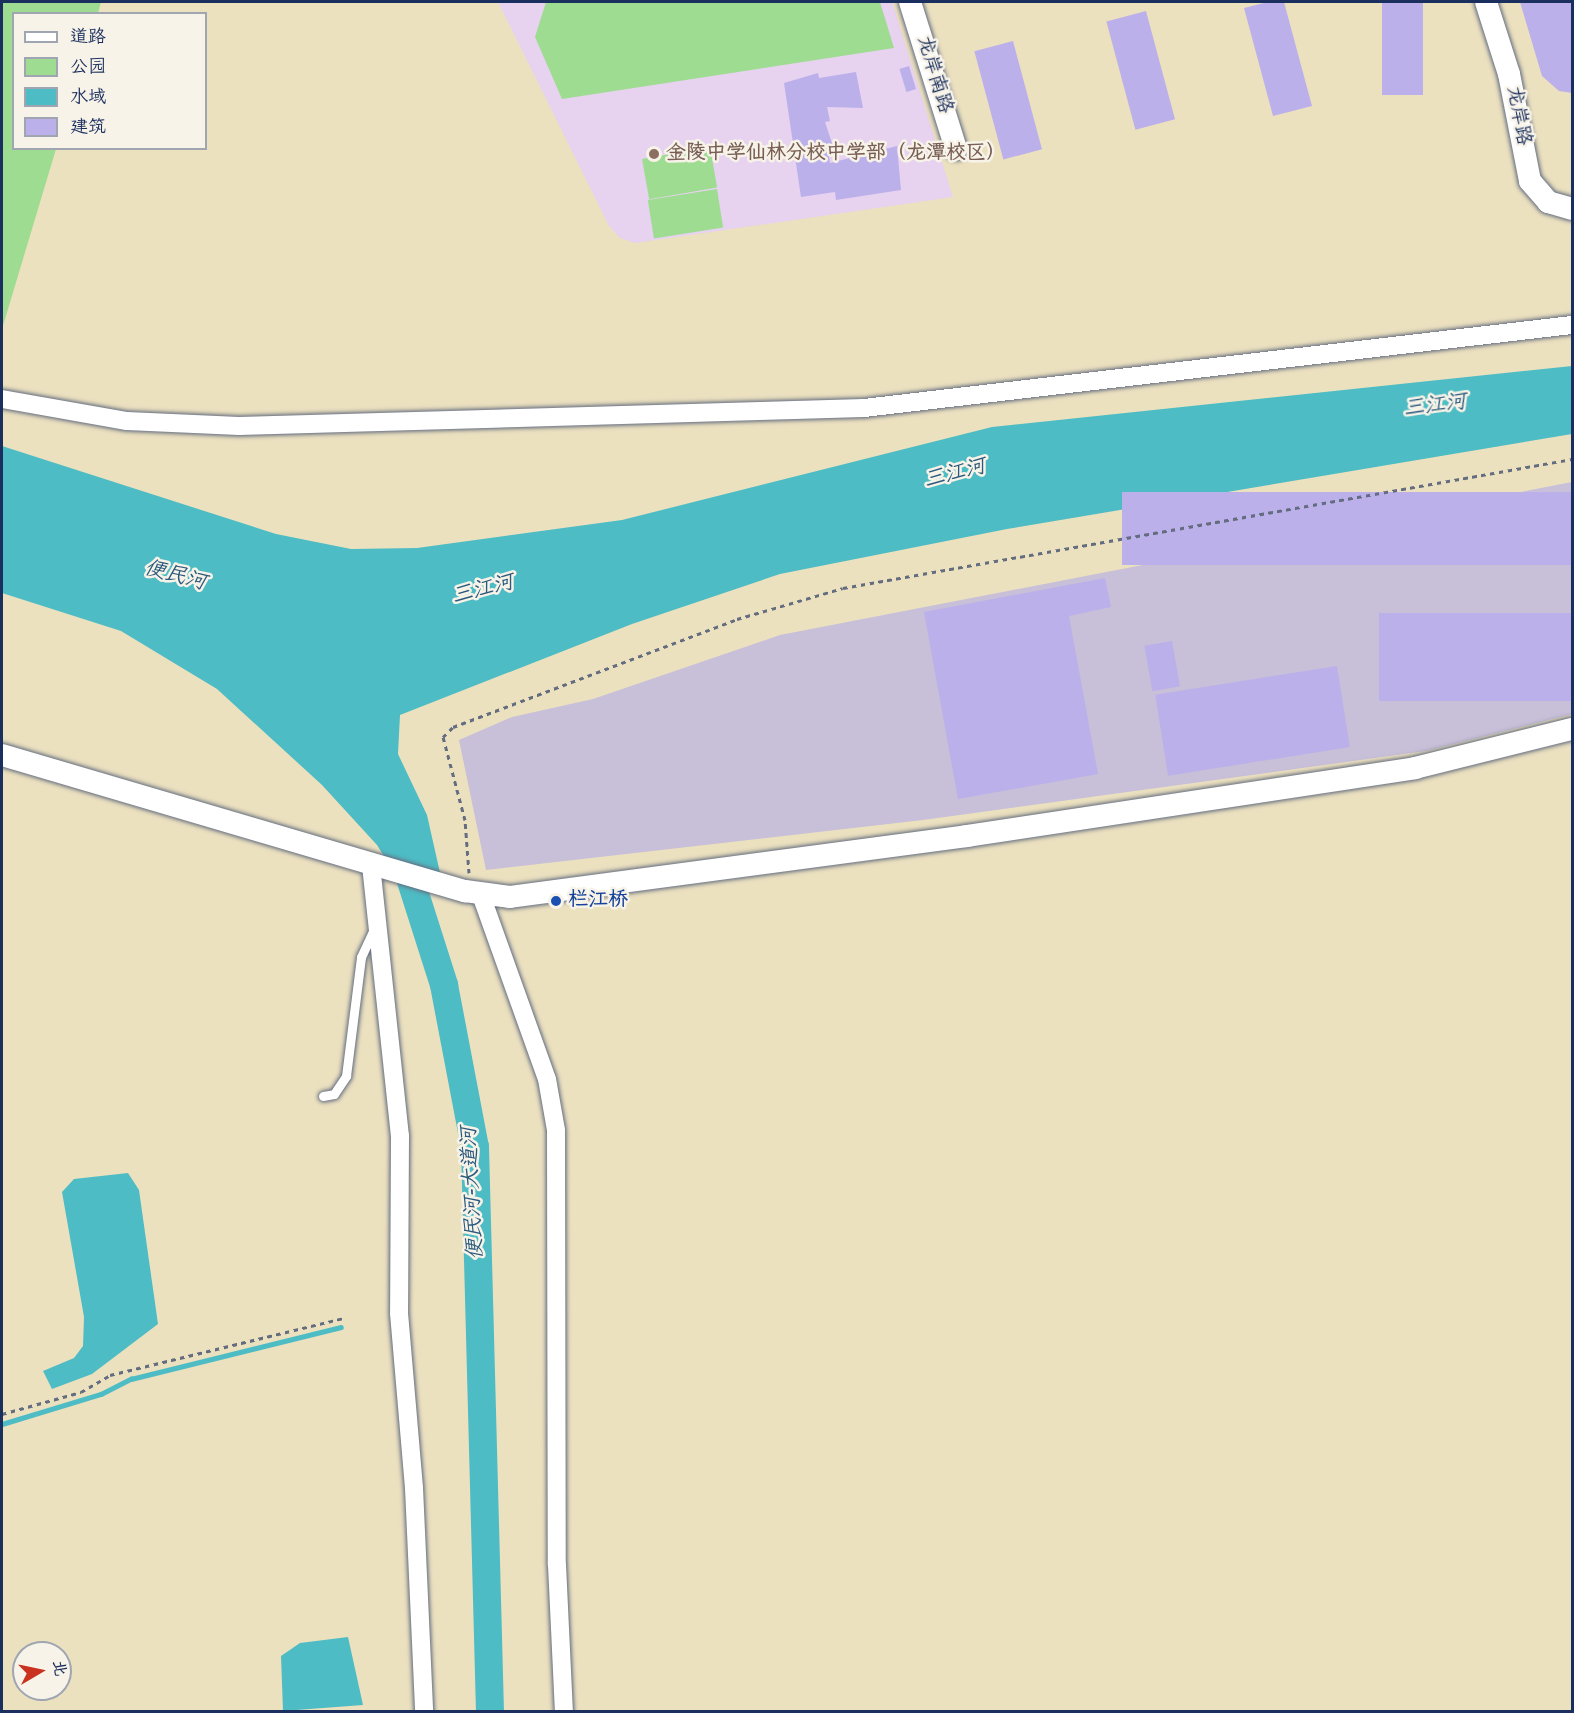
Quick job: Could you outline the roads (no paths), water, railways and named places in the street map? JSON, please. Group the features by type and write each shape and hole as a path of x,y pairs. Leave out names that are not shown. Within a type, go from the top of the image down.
{"street":[{"name":"龙岸南路","path":"910,2 956,149"},
{"name":"龙岸路","path":"1486,2 1509,74 1530,181 1548,202 1572,209"},
{"path":"2,399 127,421 239,426 864,408 1572,325"},
{"path":"2,755 473,893 540,894 979,834 1415,768 1572,729"},
{"path":"376,866 377,926 400,1136 399,1313 414,1488 424,1712"},
{"path":"473,893 547,1079 556,1130 557,1565 564,1712"}],"lane":[{"path":"323,1096 334,1094 346,1076 361,957 377,926"}],"water":[{"path":"1572,366 1572,434 1007,529 780,574 632,624 400,715 398,754 427,815 443,886 393,871 377,845 322,785 217,689 121,631 2,593 2,446 276,534 351,549 417,548 622,520 992,427"},
{"path":"128,1173 139,1190 158,1324 92,1374 52,1389 43,1371 74,1358 83,1346 84,1317 62,1192 74,1179"},
{"path":"348,1637 363,1705 283,1711 281,1656 300,1643"}],"waterway":[{"name":"便民河-大道河","path":"402,853 444,985 475,1147 490,1712"},
{"path":"2,1424 101,1394 131,1379 341,1327"}],"place":[{"name":"金陵中学仙林分校中学部（龙潭校区）","path":"654,154"},
{"name":"栏江桥","path":"556,901"}],"water label":[{"name":"三江河","path":"1435,407"},
{"name":"三江河","path":"955,475"},
{"name":"便民河","path":"175,577"},
{"name":"三江河","path":"483,591"}]}
